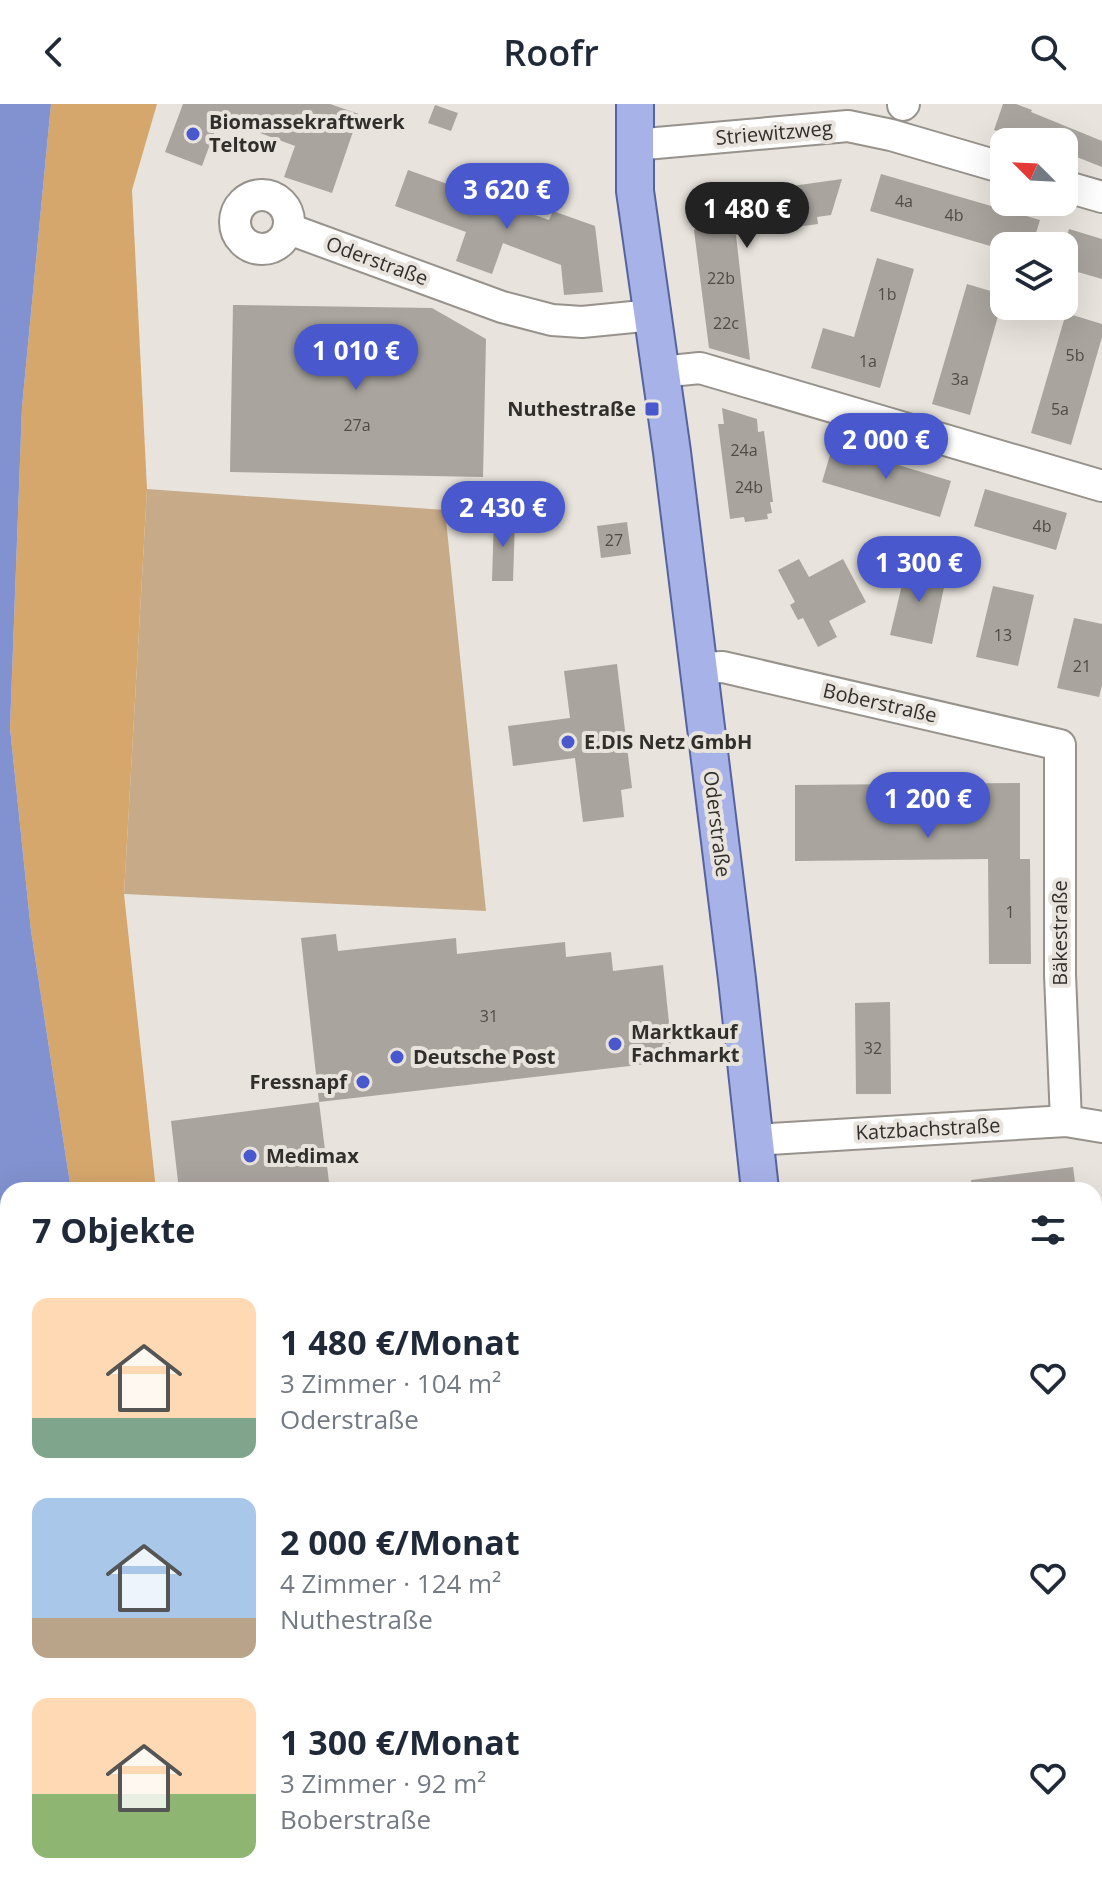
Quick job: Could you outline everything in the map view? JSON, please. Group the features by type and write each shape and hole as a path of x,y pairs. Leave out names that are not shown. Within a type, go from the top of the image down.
{"main road":[{"name":"Oderstraße","path":"635,104 635,191 737,979 759,1182"}],"street":[{"name":"Striewitzweg","path":"634,145 848,126 990,164"},
{"path":"1078,190 1102,197"},
{"name":"Oderstraße","path":"289,229 502,307 552,320 582,322 653,315"},
{"path":"660,372 700,368 1102,486"},
{"name":"Boberstraße","path":"698,668 723,667 1060,745"},
{"name":"Bäkestraße","path":"1060,745 1060,975 1066,1121"},
{"name":"Katzbachstraße","path":"754,1140 1066,1121 1102,1127"}],"shaded area":[{"path":"51,104 157,104 132,190 147,489 124,894 155,1182 70,1182 31,931 10,728 22,407"},
{"path":"147,489 445,510 486,911 124,894"}],"water":[{"path":"0,104 51,104 22,407 10,728 31,931 70,1182 0,1182"}],"building":[{"path":"183,104 330,104 359,114 332,193 284,177 295,146 231,122 227,132 216,128 202,166 165,152"},
{"path":"1003,104 1016,104 1070,128 995,128"},
{"path":"435,105 458,113 451,131 428,123"},
{"path":"1078,131 1102,141 1102,167 1078,158"},
{"path":"408,170 549,220 553,211 595,226 603,292 564,295 561,265 503,243 492,274 456,261 466,232 395,206"},
{"path":"881,174 990,206 990,216 1026,216 1040,220 1036,232 990,232 990,246 870,211"},
{"path":"842,179 831,215 817,217 818,224 736,235 750,360 709,348 694,230 720,196"},
{"path":"1069,229 1102,239 1102,279 1078,272 1078,232 1068,232"},
{"path":"877,258 914,269 880,388 811,368 823,328 854,337"},
{"path":"967,284 990,291 990,320 997,320 970,415 932,404"},
{"path":"233,305 432,308 486,339 483,477 230,472"},
{"path":"1078,317 1102,324 1102,337 1071,445 1031,433 1064,320 1078,320"},
{"path":"722,408 757,419 758,432 764,431 773,502 770,502 772,513 767,514 768,519 745,522 744,517 730,519 718,424 724,424"},
{"path":"833,445 951,481 940,517 822,482"},
{"path":"985,489 1067,513 1056,550 974,526"},
{"path":"494,516 515,517 513,581 492,581"},
{"path":"627,522 631,554 601,558 597,526"},
{"path":"799,559 809,577 843,559 866,602 829,621 837,637 818,647 803,618 798,620 790,605 795,602 778,570"},
{"path":"907,564 947,573 932,644 890,635"},
{"path":"993,586 1034,595 1018,666 976,657"},
{"path":"1074,618 1102,624 1102,685 1099,697 1057,688"},
{"name":"E.DIS Netz GmbH","path":"617,664 632,788 621,790 624,817 583,822 575,758 513,766 508,726 570,718 564,671"},
{"path":"1020,783 1020,859 1030,859 1031,964 989,964 988,859 795,861 795,785"},
{"path":"336,934 338,951 456,938 457,954 565,942 566,957 611,952 613,971 663,965 673,1061 319,1102 301,938"},
{"path":"890,1002 891,1094 856,1094 855,1003"},
{"name":"Medimax","path":"319,1102 329,1182 178,1182 171,1121"},
{"path":"1073,1167 1075,1182 971,1182"}],"place":[{"name":"Biomassekraftwerk Teltow","path":"193,134"},
{"name":"Nuthestraße","path":"652,409"},
{"name":"E.DIS Netz GmbH","path":"568,742"},
{"name":"Marktkauf Fachmarkt","path":"615,1044"},
{"name":"Deutsche Post","path":"397,1057"},
{"name":"Fressnapf","path":"363,1082"},
{"name":"Medimax","path":"250,1156"}]}
